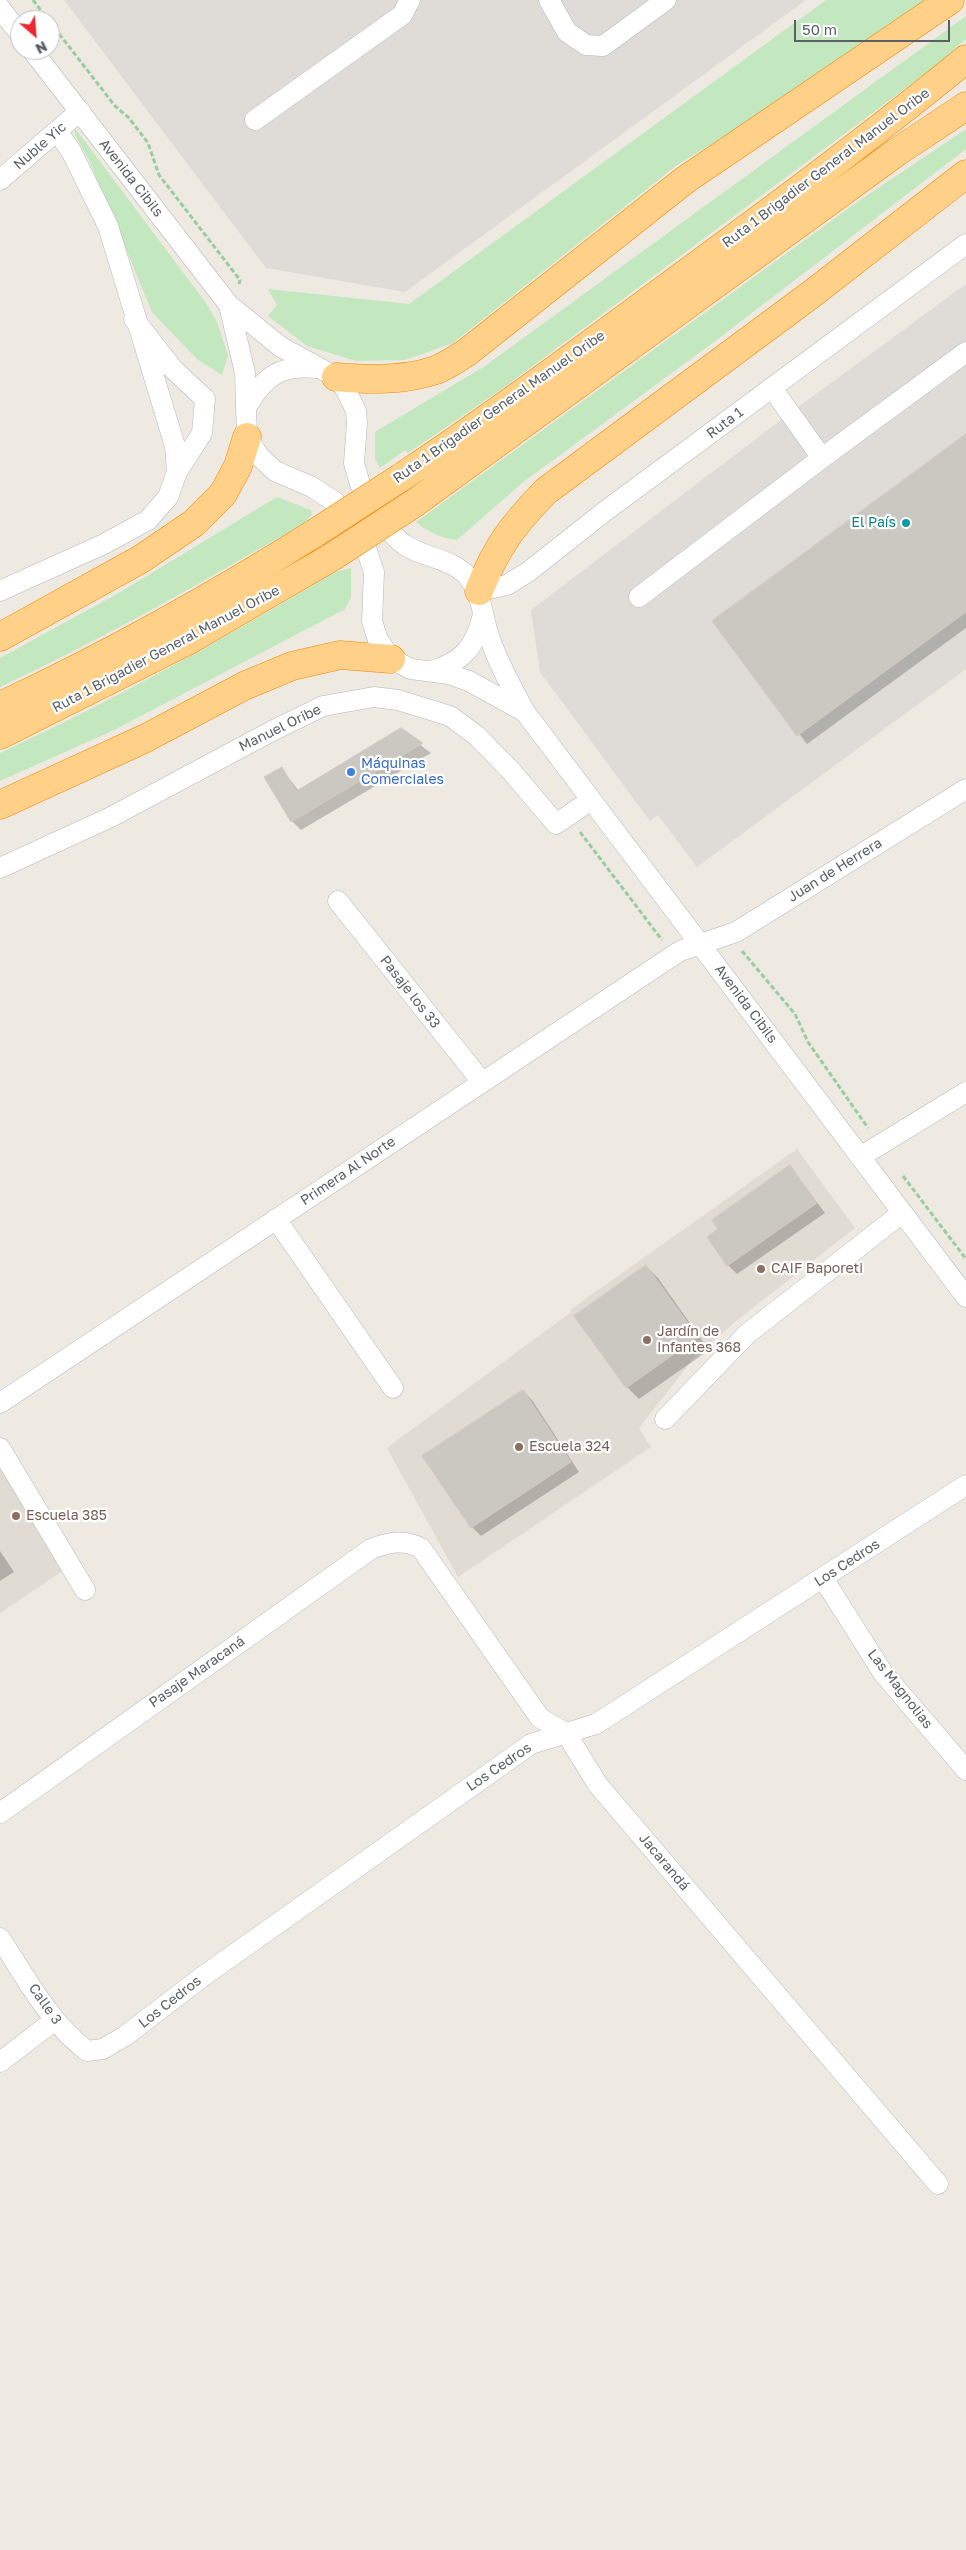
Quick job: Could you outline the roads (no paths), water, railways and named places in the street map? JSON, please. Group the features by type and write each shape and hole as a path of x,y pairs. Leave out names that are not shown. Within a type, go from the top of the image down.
{"highway":[{"path":"326,373 368,380 411,376 436,370 466,353 685,180 950,0"},
{"name":"Ruta 1 Brigadier General Manuel Oribe","path":"0,706 118,648 238,581 400,478 516,398 755,222 899,114 966,59"},
{"name":"Ruta 1 Brigadier General Manuel Oribe","path":"0,735 189,640 332,557 416,502 897,152 966,106"},
{"path":"481,603 490,563 501,544 515,523 546,491 813,293 966,174"},
{"path":"0,637 141,559 194,523 223,494 238,466 246,437"},
{"path":"0,805 138,742 244,686 292,666 340,655 391,659"}],"street":[{"path":"255,120 402,15 410,0"},
{"path":"549,0 567,32 586,46 603,46 666,0"},
{"path":"0,8 10,21"},
{"name":"Avenida Cibils","path":"40,60 230,305 281,348 326,373 346,390 356,411 354,463 360,484 394,536 406,546 457,566 481,603 499,663 525,712 966,1297"},
{"name":"Nuble Yic","path":"0,180 80,112"},
{"path":"57,131 71,152 108,226 134,319 174,446 177,472"},
{"name":"Ruta 1","path":"481,603 528,572 966,244"},
{"name":"Avenida Cibils","path":"230,305 245,372 247,406 244,422 246,437"},
{"path":"0,591 104,544 148,520 168,497 177,472 202,433 205,399 172,368 134,319"},
{"path":"639,597 822,458 966,352"},
{"path":"247,406 258,387 283,370 298,366 326,373"},
{"path":"772,388 822,458"},
{"path":"246,437 259,456 275,471 312,487 335,502 364,542 374,572 372,621 378,640 391,659"},
{"path":"429,672 447,666 469,649 478,636 481,603"},
{"name":"Avenida Cibils","path":"391,659 411,669 448,674 469,681 525,712"},
{"name":"Manuel Oribe","path":"0,868 111,817 272,731 323,706 374,697 407,702 450,716 477,736 512,772 556,824 592,800"},
{"name":"Juan de Herrera","path":"700,945 736,932 966,788"},
{"name":"Pasaje los 33","path":"338,901 482,1082"},
{"name":"Primera Al Norte","path":"0,1403 680,952 700,945"},
{"path":"860,1157 966,1092"},
{"path":"665,1419 747,1334 902,1212"},
{"path":"276,1219 393,1388"},
{"path":"0,1448 85,1590"},
{"name":"Los Cedros","path":"103,2049 126,2036 202,1977 531,1744 596,1724 966,1485"},
{"name":"Jacarandá","path":"400,1542 412,1543 421,1548 540,1718 566,1733 598,1784 938,2184"},
{"name":"Pasaje Maracaná","path":"0,1812 371,1550 385,1544 400,1542"},
{"name":"Las Magnolias","path":"822,1578 883,1672 966,1770"},
{"name":"Calle 3","path":"0,1938 55,2020 71,2039 87,2051 103,2049"},
{"path":"0,2062 55,2020"}],"place":[{"name":"El País","path":"906,523"},
{"name":"Máquinas Comerciales","path":"351,772"},
{"name":"CAIF Baporeti","path":"761,1269"},
{"name":"Jardín de Infantes 368","path":"647,1340"},
{"name":"Escuela 324","path":"519,1447"},
{"name":"Escuela 385","path":"16,1516"}]}
